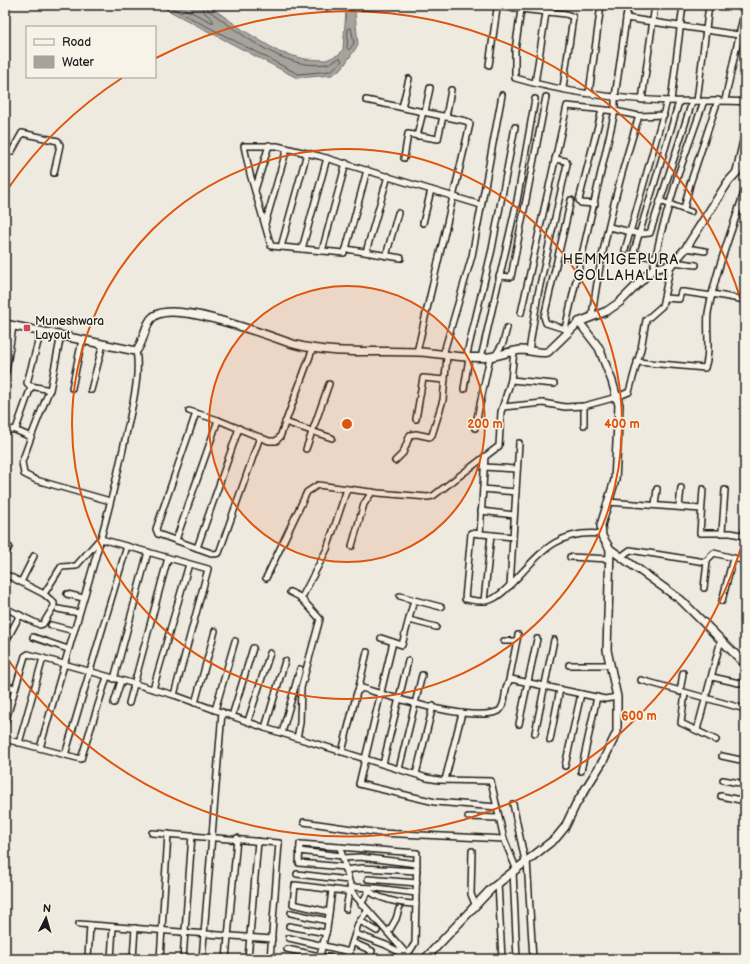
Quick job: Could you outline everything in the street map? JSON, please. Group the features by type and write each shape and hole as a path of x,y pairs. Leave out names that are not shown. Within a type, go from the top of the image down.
{"street":[{"path":"589,93 601,5"},
{"path":"567,330 615,111 628,5"},
{"path":"642,100 655,5"},
{"path":"625,250 669,101 683,5"},
{"path":"609,227 640,234 650,233 694,102 709,5"},
{"path":"489,65 497,9 500,7 566,14 573,17 563,88"},
{"path":"725,100 745,8"},
{"path":"521,10 516,50 515,78 589,93 642,100 679,102 725,100 745,102"},
{"path":"536,83 546,13"},
{"path":"626,18 740,35"},
{"path":"402,107 410,79"},
{"path":"417,136 430,88"},
{"path":"404,158 408,134 439,139 451,90"},
{"path":"395,461 403,453 410,435 414,434 430,437 432,435 443,400 445,356 472,256 502,95"},
{"path":"499,276 511,277 546,97"},
{"path":"481,358 517,201 534,99"},
{"path":"366,100 445,116 466,121 470,124 418,352"},
{"path":"684,209 690,184 718,100"},
{"path":"653,269 667,212 704,101"},
{"path":"655,258 634,252 679,102"},
{"path":"521,313 567,106 615,111 639,116 664,115"},
{"path":"595,204 581,203 579,200 602,110"},
{"path":"592,316 598,275 619,178 639,116"},
{"path":"464,389 467,358 492,249 515,127"},
{"path":"736,171 745,132"},
{"path":"5,154 12,151 22,133 58,141 60,145 54,173"},
{"path":"367,170 344,253 271,246 255,192 244,146 269,145 287,148 327,158 388,176 481,205"},
{"path":"255,192 269,145"},
{"path":"265,224 287,148"},
{"path":"281,247 307,153"},
{"path":"302,249 327,158"},
{"path":"529,351 538,294 567,164 566,161 555,159"},
{"path":"322,251 346,164"},
{"path":"502,407 543,403 565,407 584,406 618,397 630,390 638,362 646,319 661,307 672,264 686,248 736,171 745,164"},
{"path":"366,252 388,176"},
{"path":"638,362 705,368 708,320 712,295 724,249 745,189"},
{"path":"423,223 431,190"},
{"path":"567,330 546,323 544,318 571,200"},
{"path":"660,201 691,212"},
{"path":"658,208 667,212"},
{"path":"739,208 745,210"},
{"path":"386,256 398,213"},
{"path":"686,248 705,251"},
{"path":"346,249 401,258"},
{"path":"40,748 101,540 132,408 137,362 136,351 140,347 150,320 155,315 162,313 197,314 293,344 313,348 372,352 418,352 467,358 492,357 514,351 545,353 551,351 567,330 579,322 607,311 620,302 653,269 672,264 696,265"},
{"path":"664,298 679,300 681,292 684,292 745,300"},
{"path":"425,959 475,904 498,883 556,838 565,827 576,804 603,761 618,729 617,697 610,666 607,637 610,550 601,534 601,525 616,471 619,413 618,397 599,348 579,322"},
{"path":"5,324 136,351"},
{"path":"6,372 13,326"},
{"path":"475,428 492,357 503,343 507,328"},
{"path":"40,331 27,383 31,386 49,391"},
{"path":"61,335 51,389 22,462 22,471 24,474 36,480 110,501"},
{"path":"72,388 82,340"},
{"path":"91,390 103,344"},
{"path":"189,411 218,420 272,442 276,441 280,437 313,348"},
{"path":"266,578 309,489 318,485 372,492 428,497 433,496 500,445 499,434 502,407 511,380 514,351"},
{"path":"416,419 423,378 445,380"},
{"path":"511,380 554,384"},
{"path":"306,448 329,384"},
{"path":"15,430 31,386"},
{"path":"584,406 584,425"},
{"path":"196,413 156,529 158,534 214,554 218,554 260,437"},
{"path":"176,540 218,420"},
{"path":"285,422 332,438"},
{"path":"197,548 239,428"},
{"path":"5,430 15,430 31,437"},
{"path":"510,586 519,443"},
{"path":"480,534 485,456"},
{"path":"484,467 518,469"},
{"path":"679,507 681,488"},
{"path":"301,599 327,549 348,489"},
{"path":"655,505 657,489"},
{"path":"703,489 700,533 722,532 745,536 745,529"},
{"path":"483,490 516,492"},
{"path":"722,532 726,490"},
{"path":"352,546 364,504 372,492"},
{"path":"608,502 701,509"},
{"path":"481,511 514,515"},
{"path":"513,537 471,533 465,599 484,601 493,599 510,586 532,561 560,539 579,533 601,534"},
{"path":"484,601 491,535"},
{"path":"44,594 61,567 76,566 98,541 101,540 207,569 208,572 174,695"},
{"path":"65,755 127,546"},
{"path":"5,554 9,547"},
{"path":"610,550 622,556 681,600 745,664"},
{"path":"622,556 628,550 632,550 707,562"},
{"path":"114,679 148,552"},
{"path":"704,588 707,562 714,553 745,561"},
{"path":"20,582 34,556"},
{"path":"570,557 610,559"},
{"path":"129,703 168,558"},
{"path":"722,601 733,558"},
{"path":"152,690 190,564"},
{"path":"5,574 44,594 54,603 54,606 43,624 40,625 5,608"},
{"path":"290,592 301,599 320,619 301,688 300,723 297,738"},
{"path":"67,594 83,598"},
{"path":"400,596 441,607"},
{"path":"381,638 402,645 414,600"},
{"path":"58,608 79,613"},
{"path":"5,643 20,615"},
{"path":"409,620 436,627"},
{"path":"51,625 74,631"},
{"path":"195,703 215,631"},
{"path":"357,692 362,688 400,699 462,713 499,711 503,706 518,635"},
{"path":"33,637 68,649"},
{"path":"519,724 537,639"},
{"path":"535,734 554,640"},
{"path":"697,730 721,640"},
{"path":"215,710 235,641"},
{"path":"504,641 516,642"},
{"path":"393,642 358,782 360,786 435,802 497,807"},
{"path":"232,716 253,648"},
{"path":"342,752 367,652"},
{"path":"248,721 270,653"},
{"path":"5,722 8,704 15,688 25,655 43,658 174,695 265,728 416,774 445,780 491,781 504,839 515,870 517,959"},
{"path":"19,743 43,658"},
{"path":"265,728 285,661"},
{"path":"383,764 408,661"},
{"path":"569,665 610,666"},
{"path":"282,733 300,669"},
{"path":"683,673 680,721 716,740"},
{"path":"399,769 422,676"},
{"path":"5,739 78,759 82,757 107,677"},
{"path":"712,677 739,683"},
{"path":"509,680 545,685 605,699 617,697"},
{"path":"641,680 706,699 745,708"},
{"path":"114,703 121,681"},
{"path":"5,686 15,688"},
{"path":"550,740 560,689"},
{"path":"565,766 581,694"},
{"path":"581,771 597,697"},
{"path":"416,774 433,706"},
{"path":"202,959 222,712"},
{"path":"445,780 462,713"},
{"path":"722,756 745,762"},
{"path":"723,780 745,784"},
{"path":"721,796 745,801"},
{"path":"513,804 526,861 533,959"},
{"path":"468,817 499,818"},
{"path":"304,822 380,833 504,839"},
{"path":"152,833 212,836 279,843 270,959"},
{"path":"160,959 168,834"},
{"path":"183,959 192,835"},
{"path":"226,959 237,838"},
{"path":"248,959 258,841"},
{"path":"356,934 386,945 409,957 416,943 418,854 414,852 301,843 299,862 344,869 363,868 417,871"},
{"path":"340,846 350,890 346,909"},
{"path":"299,851 342,857 360,857 418,864"},
{"path":"472,851 471,894 475,904"},
{"path":"297,874 348,880"},
{"path":"368,879 417,883"},
{"path":"498,883 502,959"},
{"path":"330,912 292,902 295,885 332,890 368,890 416,893"},
{"path":"319,958 326,933 332,890"},
{"path":"350,890 367,911 388,932 402,952"},
{"path":"361,904 368,890"},
{"path":"368,890 403,904 416,904"},
{"path":"388,932 396,920 399,909"},
{"path":"348,959 360,921 367,911"},
{"path":"291,913 328,921"},
{"path":"360,921 377,930"},
{"path":"79,924 272,939"},
{"path":"88,958 90,925"},
{"path":"290,926 326,933"},
{"path":"111,959 113,927"},
{"path":"133,959 135,928"},
{"path":"289,938 350,952"},
{"path":"354,943 372,951 369,959"},
{"path":"287,949 319,958 333,959"},
{"path":"396,959 402,952"}],"water":[{"path":"158,5 208,5 243,30 279,52 305,59 326,60 340,54 343,49 346,11 355,12 358,45 343,67 332,75 297,78"}],"waterway":[{"path":"350,5 351,22"}],"place":[{"name":"Muneshwara Layout","path":"27,328"}],"district":[{"name":"HEMMIGEPURA GOLLAHALLI","path":"621,268"}]}
